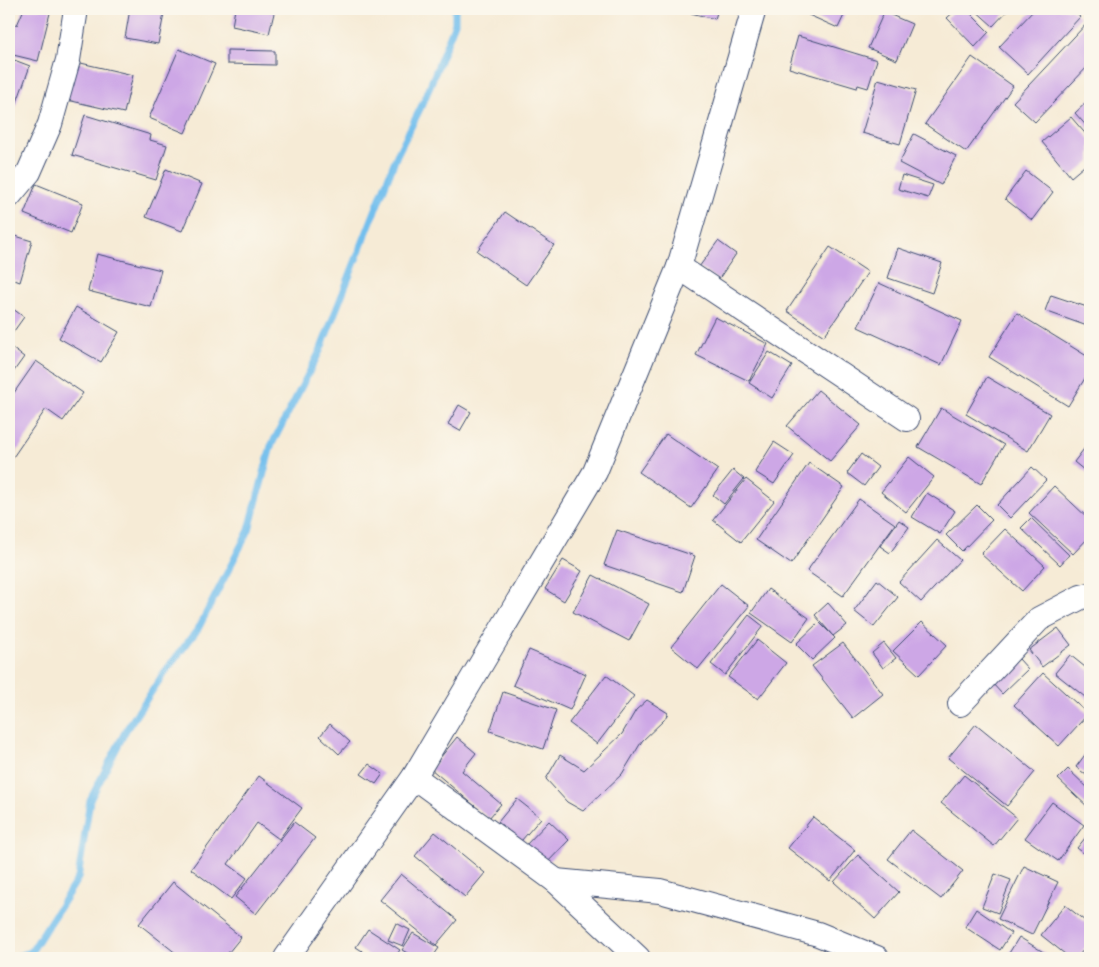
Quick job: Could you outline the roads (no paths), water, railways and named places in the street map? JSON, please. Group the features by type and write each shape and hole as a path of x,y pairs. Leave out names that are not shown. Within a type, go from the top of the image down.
{"street":[{"path":"9,196 29,172 50,124 68,60 76,9"},
{"path":"286,958 414,777 595,472 679,267 754,9"},
{"path":"679,267 907,419"},
{"path":"960,704 1039,619 1081,597 1090,595"},
{"path":"414,777 556,882 638,958"},
{"path":"556,882 660,892 818,934 878,958"}],"waterway":[{"path":"11,958 31,952 78,878 90,800 126,730 164,673 198,629 249,530 271,446 320,351 397,155 424,101 455,23 455,9"}]}
